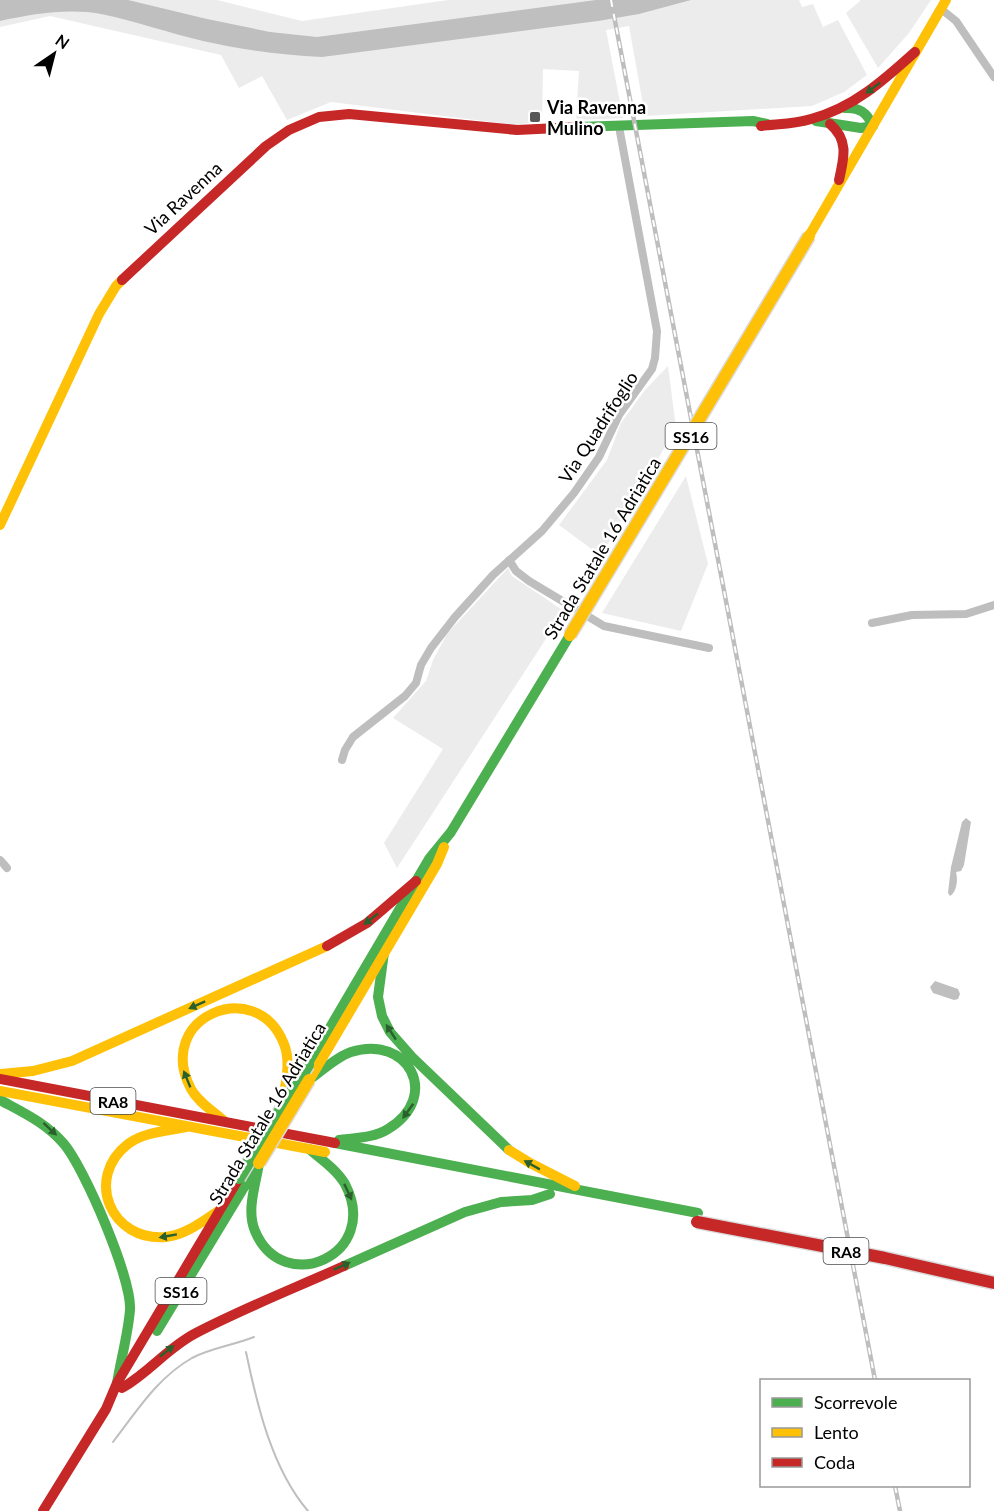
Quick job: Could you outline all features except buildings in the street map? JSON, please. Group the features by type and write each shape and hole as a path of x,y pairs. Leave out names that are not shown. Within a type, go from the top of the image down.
{"main road":[{"name":"Via Ravenna","path":"0,525 99,314 116,286 241,169 277,138 303,123 319,117 341,114 570,134 754,128 767,124 810,120 861,128 873,126 943,5"},
{"name":"Via Ravenna","path":"810,120 840,109 875,87 903,61 918,51"},
{"path":"840,109 855,107 864,111 873,126"},
{"name":"Via Ravenna","path":"536,130 753,121 767,124"},
{"path":"827,122 839,131 844,144 844,159 838,186"},
{"name":"Strada Statale 16 Adriatica","path":"120,1386 219,1210 259,1163 317,1067 437,864 451,832 873,126"},
{"name":"Strada Statale 16 Adriatica","path":"44,1511 235,1193 282,1108 317,1067 416,881 429,859 451,832"},
{"path":"0,1074 33,1071 72,1061 317,951 367,923 416,881"},
{"path":"384,952 378,997 382,1016 396,1040 508,1149 584,1192"},
{"path":"225,1122 196,1095 185,1076 182,1064 183,1044 195,1023 207,1015 228,1009 243,1008 256,1012 278,1031 287,1059 282,1108"},
{"path":"317,1067 354,1052 370,1049 386,1050 399,1056 409,1065 415,1076 417,1090 409,1112 390,1128 361,1138 325,1142"},
{"name":"RA8","path":"0,1079 584,1192 994,1283"},
{"name":"RA8","path":"0,1091 550,1194 887,1250 994,1275"},
{"path":"0,1100 42,1122 65,1145 80,1170 116,1251 127,1284 130,1309 120,1386"},
{"path":"194,1126 153,1133 130,1142 118,1153 107,1173 105,1189 108,1204 116,1219 127,1228 141,1235 159,1238 187,1231 219,1210"},
{"path":"259,1163 252,1216 255,1232 263,1247 277,1258 292,1264 310,1265 326,1261 350,1239 355,1216 351,1199 339,1176 309,1149"},
{"path":"120,1386 141,1377 160,1357 180,1341 232,1316 465,1212 501,1202 532,1200 550,1194"}],"street":[{"path":"943,5 994,77"},
{"name":"Via Quadrifoglio","path":"342,760 353,737 416,683 421,665 441,634 509,560 542,531 580,484 603,450 619,415 647,379 655,358 657,331 620,132"},
{"path":"509,560 516,571 529,581 604,626 709,648"},
{"path":"872,623 912,615 966,614 994,605"},
{"path":"0,860 7,868"}],"shaded area":[{"path":"0,0 217,0 302,21 448,0 799,0 802,7 813,4 823,27 838,20 867,75 844,92 812,106 645,116 629,26 606,30 623,118 576,120 579,71 543,69 542,121 516,125 331,102 287,120 262,76 239,88 221,55 50,16 0,27"},
{"path":"0,0 128,0 270,32 317,37 596,0 691,0 639,14 598,21 322,57 262,52 218,44 88,12 50,13 0,21"},
{"path":"861,0 931,0 909,33 878,68 846,13"},
{"path":"668,366 676,428 601,556 559,525 607,460 621,423 645,390"},
{"path":"686,476 708,564 681,631 602,613"},
{"path":"508,568 512,576 564,611 397,868 384,843 443,749 393,718 426,681 433,660 447,634"},
{"path":"966,818 971,822 964,865 961,871 956,872 956,885 950,896 948,893 951,867 962,822"},
{"path":"935,981 958,989 960,994 958,999 954,1000 933,993 930,987"}],"waterway":[{"path":"113,1442 148,1396 180,1366 199,1355 254,1337"},
{"path":"246,1352 261,1415 275,1456 295,1494 308,1511"}],"railway":[{"path":"611,0 875,1379"},
{"path":"895,1487 900,1511"}],"traffic: fast":[{"path":"816,121 861,128 873,126 862,112 845,108"},
{"path":"578,127 753,121 767,124"},
{"path":"308,1065 429,859 451,832 570,635"},
{"path":"384,952 378,997 382,1016 390,1032 412,1057 509,1150"},
{"path":"309,1080 345,1054 371,1049 388,1052 402,1060 411,1071 415,1085 413,1101 404,1115 388,1129 377,1134 339,1140"},
{"path":"239,1178 308,1065"},
{"path":"0,1100 42,1124 64,1144 95,1199 106,1225 129,1295 130,1310 117,1383"},
{"path":"335,1143 698,1213"},
{"path":"259,1163 251,1214 255,1231 268,1251 286,1262 306,1264 324,1259 340,1248 350,1231 353,1209 342,1179 309,1149"},
{"path":"157,1331 258,1164"},
{"path":"344,1266 465,1212 501,1202 532,1200 550,1194"}],"traffic: slow":[{"path":"809,236 946,0"},
{"path":"570,635 809,236"},
{"path":"0,525 99,314 122,280"},
{"path":"310,1079 437,864 444,847"},
{"path":"1,1074 33,1071 72,1061 327,946"},
{"path":"224,1121 194,1094 183,1064 186,1042 197,1025 213,1013 233,1008 253,1011 271,1023 284,1044 287,1068 282,1108"},
{"path":"259,1163 309,1080"},
{"path":"0,1091 325,1152"},
{"path":"186,1127 148,1134 128,1144 115,1158 108,1174 106,1190 110,1205 118,1219 131,1229 147,1236 166,1237 188,1230 220,1210"},
{"path":"509,1150 575,1186"}],"traffic: jam":[{"path":"761,126 805,121 841,108 880,83 915,52"},
{"path":"122,280 266,146 289,130 319,117 349,114 517,130 578,127"},
{"path":"830,124 843,143 839,180"},
{"path":"327,946 367,923 416,881"},
{"path":"0,1079 335,1143"},
{"path":"43,1511 106,1409 117,1383 239,1178"},
{"path":"697,1222 885,1258 994,1283"},
{"path":"122,1388 196,1333 344,1266"}],"place":[{"name":"Via Ravenna Mulino","path":"535,117"}]}
